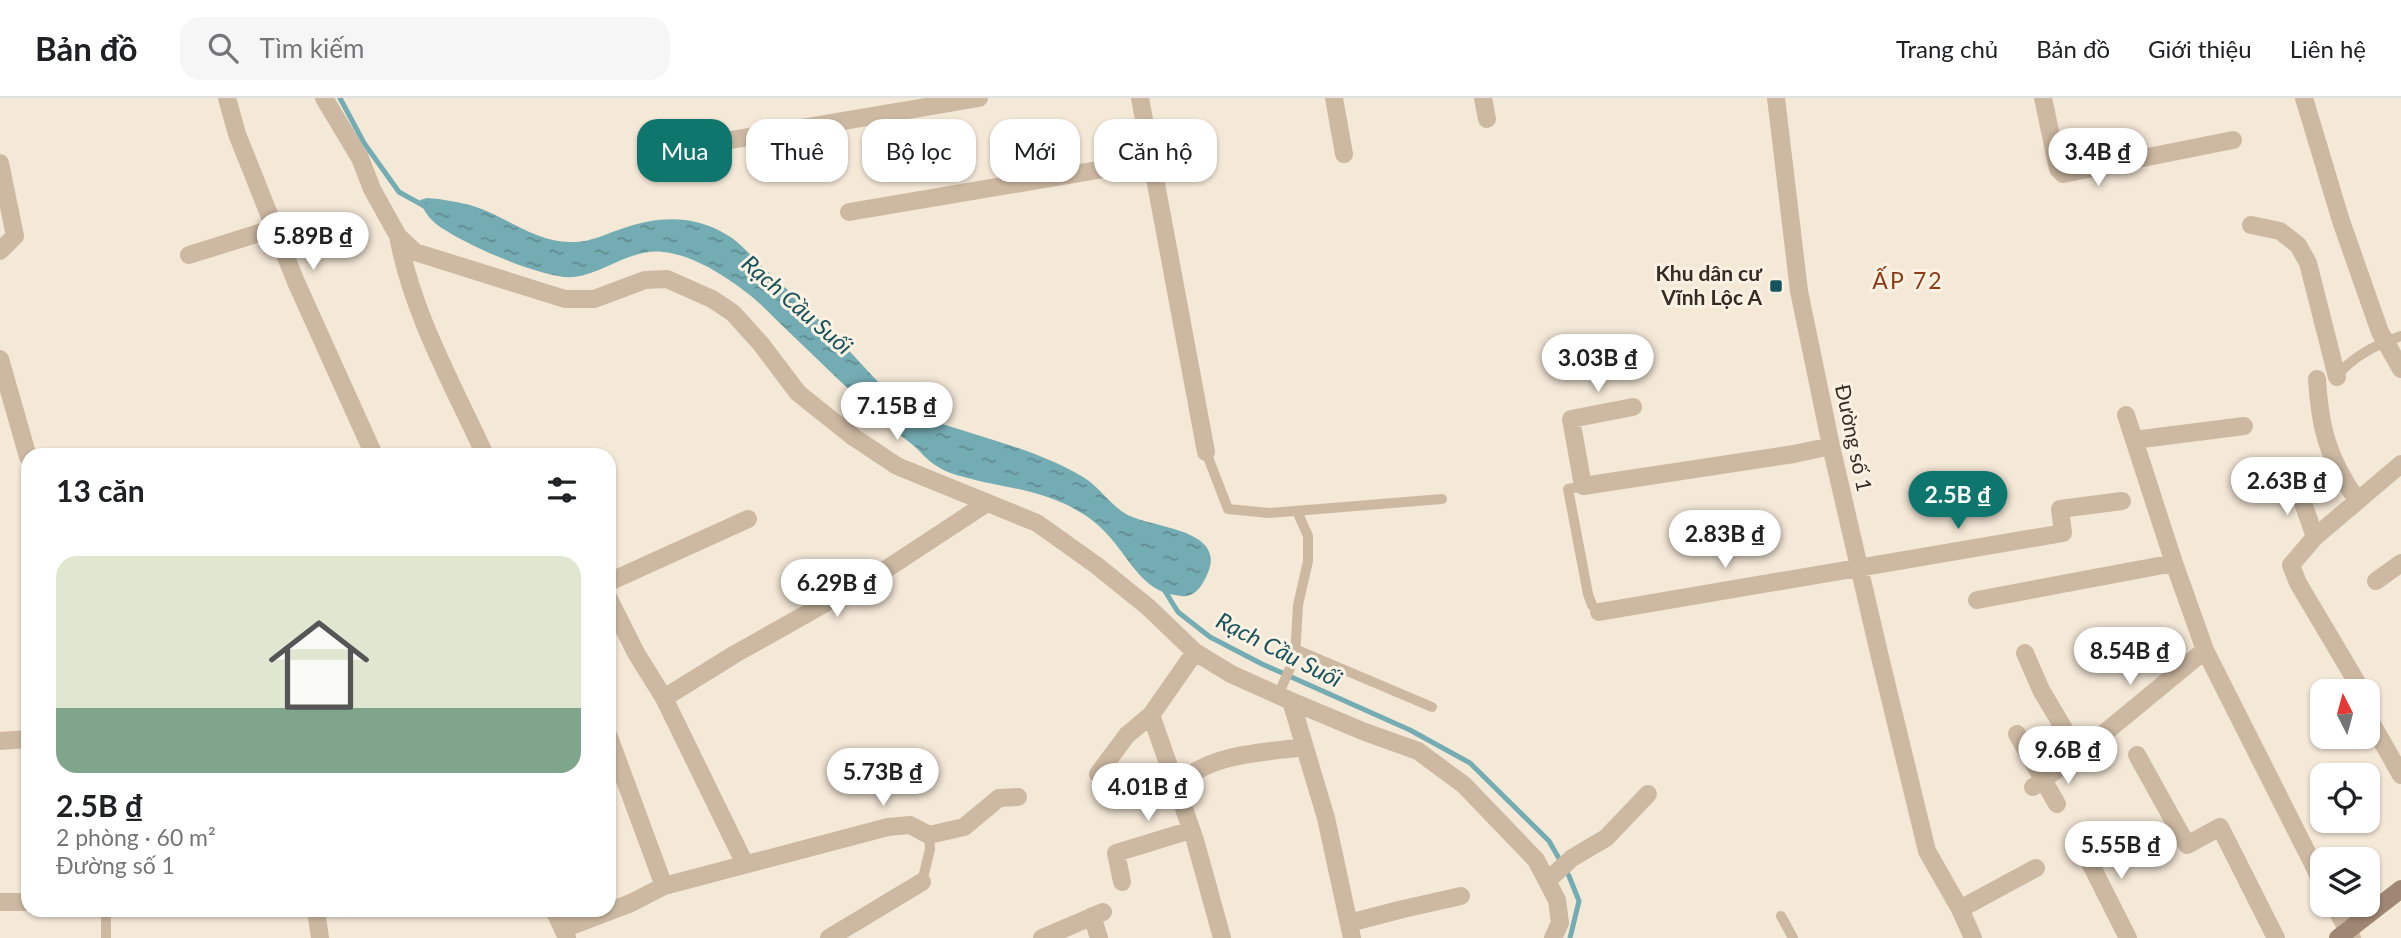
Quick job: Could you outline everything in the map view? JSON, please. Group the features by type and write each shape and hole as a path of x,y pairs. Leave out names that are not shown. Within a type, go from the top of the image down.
{"main road":[{"path":"2345,936 2401,889"}],"street":[{"path":"227,98 237,134 275,228 371,448"},
{"path":"324,98 360,158 372,189 398,236 415,253 565,299 594,299 645,280 667,279 688,286 733,313 799,393 852,436 897,466 1037,523 1096,565 1148,607 1195,652 1231,674 1284,693 1365,732 1418,751 1464,785 1552,876 1560,923 1553,938"},
{"path":"732,140 979,98"},
{"path":"1139,98 1143,119"},
{"path":"1334,98 1344,154"},
{"path":"1483,98 1488,119"},
{"name":"Đường số 1","path":"1776,98 1799,291 1858,566 1927,851 1973,938"},
{"path":"2043,98 2058,169 2063,174 2233,140"},
{"path":"2304,98 2341,221 2380,332 2393,339 2401,369"},
{"path":"0,163 15,236 0,251"},
{"path":"849,212 1094,171"},
{"path":"1155,182 1206,452"},
{"path":"2251,225 2280,231 2298,245 2308,263 2337,376"},
{"path":"189,256 275,228"},
{"path":"398,236 403,263 433,342 482,448"},
{"path":"0,359 25,448"},
{"path":"2313,380 2326,443 2342,478 2357,500"},
{"path":"1633,407 1571,419 1583,486 1831,446"},
{"path":"2126,415 2205,650 2310,858"},
{"path":"2134,440 2244,426"},
{"path":"2355,679 2298,583 2291,565 2315,537 2401,464"},
{"path":"2296,483 2315,537"},
{"path":"1599,612 2063,533 2060,509 2122,501"},
{"path":"664,698 735,654 888,568 987,503"},
{"path":"616,579 748,519"},
{"path":"1977,600 2174,563"},
{"path":"2376,581 2401,564"},
{"path":"616,612 636,653 664,698 745,864"},
{"path":"2038,784 2079,754 2205,650"},
{"path":"1098,774 1127,735 1151,715 1195,652"},
{"path":"2025,653 2041,690 2079,754"},
{"path":"1284,693 1326,818 1350,931 1403,909 1461,896"},
{"path":"1151,715 1191,830 1222,938"},
{"path":"2017,734 2038,784 2057,804"},
{"path":"2380,738 2401,775"},
{"path":"0,741 21,740"},
{"path":"1176,788 1196,769 1244,756 1304,747"},
{"path":"2137,755 2187,845 2220,827 2276,938"},
{"path":"616,756 664,886"},
{"path":"1552,876 1572,858 1606,838 1648,794"},
{"path":"616,911 664,886 888,827 910,825 929,835 964,827 999,798 1018,797"},
{"path":"1122,882 1116,853 1191,830"},
{"path":"2079,841 2128,938"},
{"path":"1960,909 2036,868"},
{"path":"829,938 922,882"},
{"path":"0,902 21,902"},
{"path":"1042,938 1097,914 1098,938"},
{"path":"317,917 320,938"},
{"path":"557,917 565,933 601,917"},
{"path":"2338,917 2345,936"}],"lane":[{"path":"2313,380 2337,376 2347,364 2393,339"},
{"path":"1206,452 1228,509 1269,513 1442,499"},
{"path":"1583,486 1568,489 1588,594 1592,605 1599,612"},
{"path":"1284,693 1295,653 1298,605 1308,561 1308,536 1297,511"},
{"path":"1295,653 1432,707"},
{"path":"922,882 930,849 929,835"},
{"path":"1781,916 1793,938"},
{"path":"106,917 106,938"}],"water":[{"path":"427,198 473,206 532,233 557,241 584,241 638,224 666,219 693,221 719,230 745,249 904,405 928,419 1014,447 1067,468 1089,481 1126,514 1195,538 1205,546 1210,556 1209,570 1199,588 1189,596 1163,592 1145,580 1104,531 1078,511 1043,495 962,477 940,468 865,405 753,297 697,262 674,254 651,252 629,257 585,275 560,276 543,272 502,258 446,231 426,212 420,200"}],"waterway":[{"name":"Rạch Cầu Suối","path":"340,98 364,143 399,192 426,207"},
{"name":"Rạch Cầu Suối","path":"1163,588 1178,612 1210,637 1262,664 1410,730 1470,763 1549,841 1569,876 1579,901 1570,938"}],"place":[{"name":"Khu dân cư Vĩnh Lộc A","path":"1776,286"}],"district":[{"name":"ẤP 72","path":"1908,281"}]}
